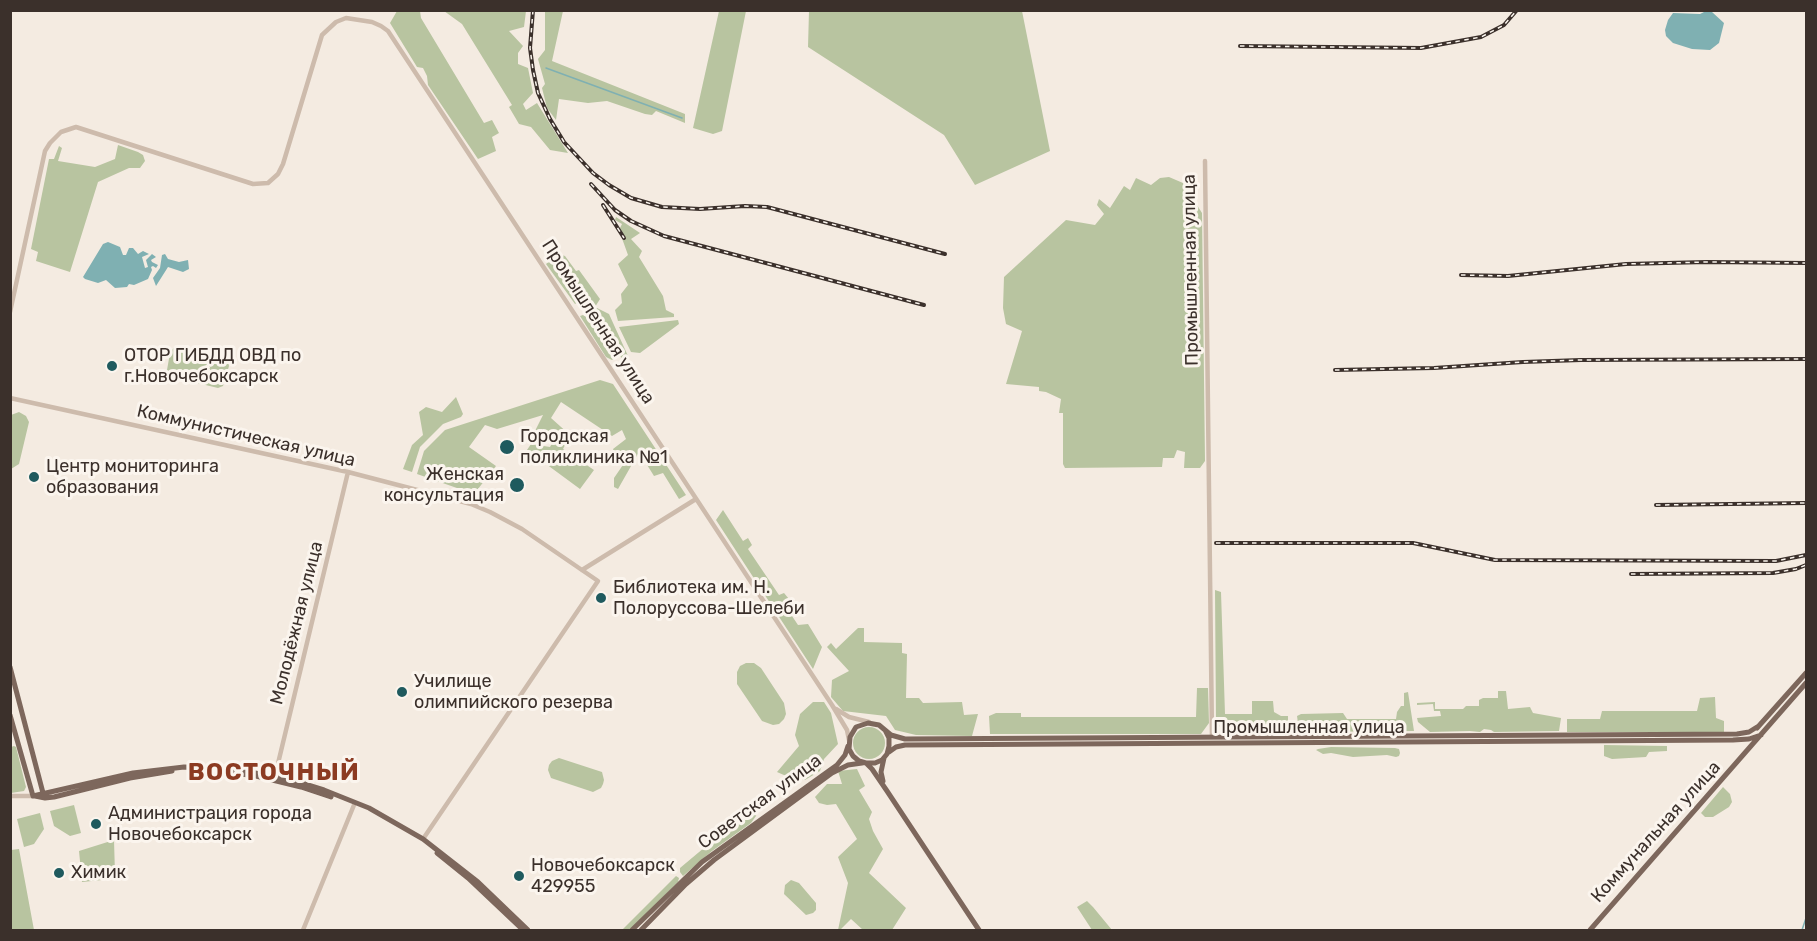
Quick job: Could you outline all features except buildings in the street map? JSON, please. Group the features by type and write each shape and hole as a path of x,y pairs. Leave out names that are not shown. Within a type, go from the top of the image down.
{"main road":[{"path":"10,667 43,793"},
{"name":"Промышленная улица","path":"1745,754 1749,739 1757,727 1806,674"},
{"path":"1745,754 1806,683"},
{"path":"10,715 33,795"},
{"path":"887,791 881,776 881,767 890,742 885,730 872,723 864,723 851,733 849,743 853,756 872,769 979,930"},
{"name":"Промышленная улица","path":"1600,738 1745,733 1757,727"},
{"name":"Промышленная улица","path":"885,730 905,739 987,742"},
{"path":"1745,733 1749,739"},
{"name":"Промышленная улица","path":"886,755 896,747 987,742 1513,738 1733,740 1749,739 1761,735"},
{"name":"Промышленная улица","path":"1212,740 1224,737 1294,740"},
{"path":"1733,740 1743,744 1745,754"},
{"name":"Советская улица","path":"632,930 702,862 823,776 841,760 847,752 849,743"},
{"name":"Коммунальная улица","path":"1590,930 1745,754"},
{"path":"864,763 875,763 886,755"},
{"name":"Советская улица","path":"823,776 843,767 864,763"},
{"path":"33,795 165,770 213,769 243,770 324,790 384,816 422,841 478,882 528,930"},
{"path":"33,795 40,798 54,797 116,779"},
{"name":"Советская улица","path":"641,930 706,866 776,816 810,785"},
{"path":"435,850 523,930"}],"street":[{"name":"Промышленная улица","path":"10,312 45,151 56,136 76,127 253,184 268,183 278,174 283,164 322,35 336,22 346,18 372,22 388,31 832,705 846,730 849,743"},
{"name":"Промышленная улица","path":"1205,161 1212,740"},
{"name":"Коммунистическая улица","path":"10,398 348,472 480,507 522,529 597,581 422,841"},
{"name":"Молодёжная улица","path":"275,778 348,472"},
{"path":"582,570 696,499"},
{"name":"Промышленная улица","path":"832,705 842,714 872,723"},
{"path":"1212,728 1216,734 1224,737"},
{"path":"10,796 33,795"},
{"path":"303,930 354,804"}],"green space":[{"path":"397,11 420,11 421,18 484,123 492,120 499,133 492,137 496,151 478,159 428,85 423,68 417,67 390,23"},
{"path":"444,11 526,11 524,27 509,31 523,46 518,53 518,64 528,68 533,93 523,104 526,110 537,103 568,153 550,150 531,127 519,124 509,107 512,105 462,24"},
{"path":"545,11 563,11 552,61 685,114 685,123 656,111 652,115 645,114 607,101 588,103 559,99 556,120 547,108 542,88 545,84 538,59 545,50"},
{"path":"719,11 746,11 722,131 713,134 693,128"},
{"path":"809,11 1022,11 1050,151 975,185 944,135 808,47"},
{"path":"118,145 138,152 143,155 145,161 140,168 129,168 98,182 70,272 36,261 38,252 31,249 49,159 54,159 59,146 62,148 58,161 95,167 115,159"},
{"path":"1169,177 1183,183 1202,213 1205,461 1200,468 1184,468 1185,452 1177,450 1174,458 1163,458 1162,467 1065,468 1063,464 1063,413 1059,413 1061,399 1039,391 1039,387 1006,384 1022,331 1006,324 1003,308 1004,277 1066,220 1095,225 1104,214 1097,205 1099,199 1110,208 1124,186 1130,190 1136,178 1151,185 1160,178"},
{"path":"616,217 640,233 631,239 642,251 639,257 663,296 666,310 674,314 674,317 618,321 615,310 622,303 621,294 628,285 618,264 628,255 619,230 622,224 615,220"},
{"path":"558,254 565,256 576,271 579,270 600,299 595,307 609,314 628,356 622,359 598,318 590,312 583,300 575,304 546,264"},
{"path":"583,315 595,323 615,357 612,360 606,357 580,316"},
{"path":"678,320 679,324 640,353 631,352 619,327"},
{"path":"175,346 227,358 229,366 223,386 218,388 168,376 170,353"},
{"path":"600,380 613,384 686,495 679,499 663,473 654,476 639,452 618,489 614,487 614,478 627,459 621,455 617,460 613,449 626,439 622,430 612,436 561,402 551,418 570,435 563,449 594,470 580,489 527,450 531,444 550,447 555,438 535,431 543,415 497,429 485,425 469,447 496,466 474,494 417,474 424,451 445,430"},
{"path":"456,397 463,414 461,417 443,424 420,447 412,472 403,469 412,445 423,435 419,412 426,407 442,412"},
{"path":"19,412 26,416 29,422 19,464 11,469 11,415"},
{"path":"723,510 743,541 748,538 752,545 748,549 779,595 784,593 789,599 784,604 798,625 808,624 822,647 813,669 716,520"},
{"path":"1215,590 1221,592 1225,714 1252,714 1252,701 1273,701 1274,712 1281,716 1288,716 1288,726 1281,735 1230,734 1222,730 1216,722"},
{"path":"858,628 864,628 864,642 902,643 902,653 907,654 906,698 919,698 923,703 962,702 964,715 978,714 972,736 916,735 895,730 886,716 843,711 831,697 832,680 849,671 827,647 831,643 836,649"},
{"path":"754,663 761,668 784,703 786,714 779,724 773,725 762,721 737,684 737,672 740,666"},
{"path":"1197,688 1208,688 1209,723 1201,734 990,734 989,716 996,713 1021,713 1021,717 1196,717"},
{"path":"1498,691 1506,691 1508,709 1530,707 1533,713 1561,718 1559,731 1494,732 1484,729 1480,732 1430,732 1418,722 1417,718 1441,716 1440,711 1434,711 1433,704 1417,705 1417,703 1435,702 1435,709 1463,709 1466,706 1479,706 1479,700 1483,698 1498,698"},
{"path":"1408,692 1414,731 1305,732 1299,730 1297,716 1301,714 1343,713 1347,719 1396,719 1397,712 1401,706 1404,706 1404,693"},
{"path":"1715,697 1716,718 1724,721 1724,732 1567,732 1567,719 1600,719 1602,711 1697,711 1700,698"},
{"path":"813,702 824,702 831,713 838,744 824,759 820,771 805,780 793,779 777,772 799,746 795,735 800,714"},
{"path":"869,727 880,732 885,743 880,754 869,759 858,754 853,743 858,732"},
{"path":"1604,745 1667,746 1667,751 1649,752 1646,757 1612,759 1604,756"},
{"path":"14,746 26,787 24,791 11,793 11,747"},
{"path":"1331,747 1395,748 1399,749 1400,753 1396,757 1387,755 1353,757 1323,754 1316,750"},
{"path":"559,758 602,772 604,780 601,788 593,792 551,778 549,765"},
{"path":"857,769 865,786 859,790 872,812 869,819 883,849 869,873 906,908 892,930 863,930 851,919 838,930 848,883 838,857 857,839 836,804 819,803 815,797 827,784 842,784 838,771"},
{"path":"1723,787 1730,794 1732,802 1729,807 1713,817 1705,817 1701,813"},
{"path":"74,805 81,833 70,836 54,826 50,811"},
{"path":"757,810 751,823 712,851 683,876 680,868 717,837"},
{"path":"40,813 44,829 34,844 24,847 17,819"},
{"path":"114,840 115,874 112,879 82,882 79,851"},
{"path":"19,849 34,930 11,930 11,850"},
{"path":"676,876 679,878 678,882 630,930 622,930"},
{"path":"791,880 799,883 816,903 816,910 813,913 806,915 784,894 785,885"},
{"path":"1087,901 1112,930 1092,930 1077,907"}],"water":[{"path":"1706,11 1712,12 1724,23 1719,43 1710,50 1692,49 1673,43 1666,36 1668,20 1673,13 1700,14"},
{"path":"108,242 120,247 123,255 126,255 129,248 133,248 138,254 143,251 149,254 142,257 145,268 148,267 146,260 152,254 156,257 151,260 152,262 158,265 156,268 151,267 148,279 134,285 129,284 127,287 115,288 106,280 98,283 85,279 83,277 103,244"},
{"path":"165,254 168,259 179,262 188,260 189,269 183,272 168,267 156,286 153,278 160,268 162,255"}],"waterway":[{"path":"546,68 682,118"},
{"path":"1802,930 1806,918"}],"railway":[{"path":"533,10 530,48 538,93 564,142 593,173 609,185 631,198 662,207 700,209 767,207 945,254"},
{"path":"1240,46 1421,48 1481,37 1504,25 1517,10"},
{"path":"591,184 615,210 631,221 664,236 924,305"},
{"path":"603,205 624,238"},
{"path":"1461,275 1508,276 1626,264 1806,263"},
{"path":"1335,370 1434,368 1581,360 1806,359"},
{"path":"1656,505 1806,503"},
{"path":"1216,543 1413,543 1495,560 1776,561 1806,555"},
{"path":"1631,574 1773,573 1806,565"}],"place":[{"name":"ОТОР ГИБДД ОВД по г.Новочебоксарск","path":"112,366"},
{"name":"Городская поликлиника №1","path":"507,447"},
{"name":"Центр мониторинга образования","path":"34,477"},
{"name":"Женская консультация","path":"517,485"},
{"name":"Библиотека им. Н. Полоруссова-Шелеби","path":"601,598"},
{"name":"Училище олимпийского резерва","path":"402,692"},
{"name":"Администрация города Новочебоксарск","path":"96,824"},
{"name":"Химик","path":"59,873"},
{"name":"Новочебоксарск 429955","path":"519,876"}],"district":[{"name":"ВОСТОЧНЫЙ","path":"274,773"}]}
